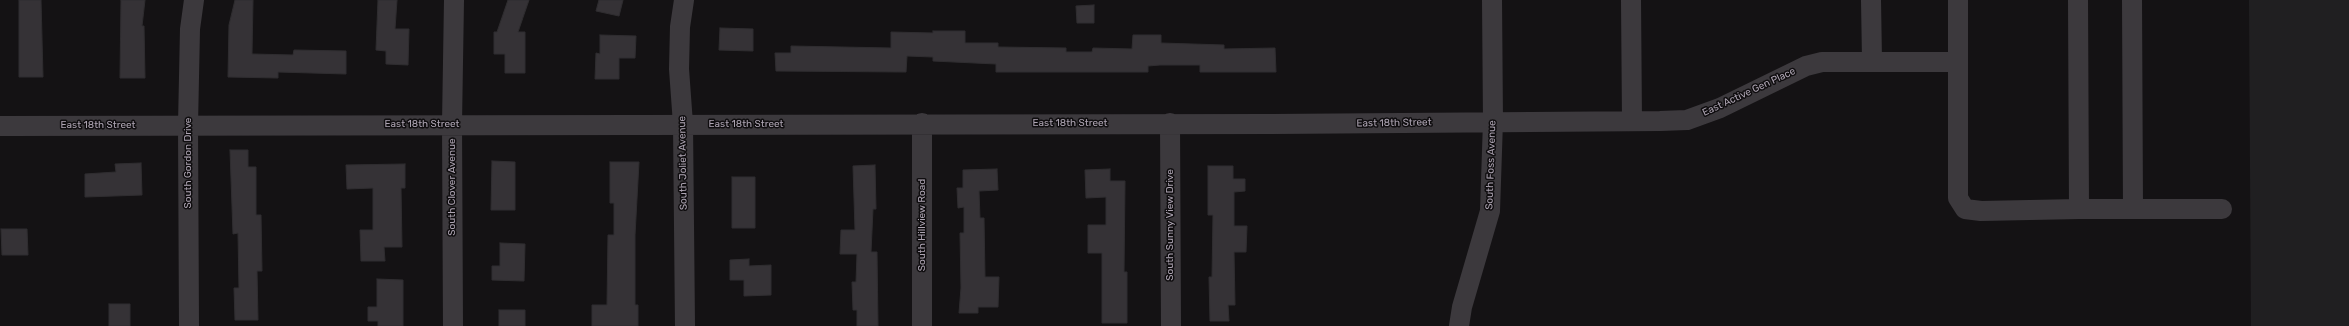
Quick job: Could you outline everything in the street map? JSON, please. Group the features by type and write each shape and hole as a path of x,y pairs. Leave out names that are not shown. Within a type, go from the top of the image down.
{"street":[{"name":"South Gordon Drive","path":"189,326 188,124 190,29 194,0"},
{"name":"South Clover Avenue","path":"453,326 452,124 454,0"},
{"name":"South Joliet Avenue","path":"684,0 680,27 679,68 683,124 685,326"},
{"name":"South Foss Avenue","path":"1459,326 1462,307 1490,211 1493,122 1492,0"},
{"path":"1631,0 1632,121"},
{"path":"1871,0 1872,60"},
{"path":"1958,0 1958,198 1965,209 1981,211 2222,209"},
{"path":"2078,0 2079,209"},
{"path":"2132,0 2133,209"},
{"name":"East Active Gen Place","path":"1493,122 1687,120 1720,108 1806,66 1822,62 1872,60 1958,62"},
{"name":"East 18th Street","path":"0,126 188,124 1493,122"},
{"name":"South Hillview Road","path":"922,123 922,326"},
{"name":"South Sunny View Drive","path":"1170,123 1171,326"}],"shaded area":[{"path":"2249,0 2349,0 2349,326 2251,326"}],"building":[{"path":"19,0 41,0 43,77 19,77"},
{"path":"121,0 145,0 142,26 144,26 145,78 120,78"},
{"path":"235,0 253,0 252,54 293,55 294,50 346,51 346,74 278,72 278,78 228,77 229,25"},
{"path":"378,0 397,0 395,29 409,29 408,65 386,64 386,51 376,50"},
{"path":"508,0 529,0 518,32 525,32 525,73 505,73 505,54 494,54 494,32 497,32"},
{"path":"599,0 623,0 619,16 596,11"},
{"path":"1094,5 1094,23 1077,23 1076,6"},
{"path":"720,28 753,29 753,51 719,50"},
{"path":"933,31 965,31 965,43 998,43 998,47 1066,48 1066,52 1092,52 1093,48 1132,49 1133,35 1161,35 1161,43 1224,45 1224,49 1275,48 1276,72 1200,72 1200,65 1160,65 1148,66 1148,72 996,72 996,64 933,61 933,57 907,56 906,72 776,71 775,53 791,53 791,46 891,48 891,32 933,33"},
{"path":"600,35 636,36 635,58 619,58 619,79 595,79 596,53 600,54"},
{"path":"230,150 248,150 248,167 256,167 256,215 261,215 262,271 257,271 258,320 235,320 234,288 239,288 238,233 233,234"},
{"path":"492,161 515,162 515,210 491,210"},
{"path":"610,162 639,162 635,235 635,305 638,305 638,326 592,326 592,305 607,305 608,235 614,235 614,203 610,203"},
{"path":"141,163 142,195 85,197 85,174 116,172 115,164"},
{"path":"405,164 405,188 401,188 402,247 384,247 385,261 361,261 360,230 373,230 373,188 347,189 346,165"},
{"path":"875,165 876,209 873,209 871,252 877,252 878,326 857,326 857,310 853,310 852,282 856,282 857,254 840,254 841,230 855,230 853,166"},
{"path":"1208,166 1233,166 1233,179 1245,179 1245,191 1234,192 1234,226 1247,226 1246,252 1234,252 1235,305 1228,305 1229,321 1210,321 1209,277 1212,277 1213,215 1208,215"},
{"path":"997,169 998,190 979,191 980,218 984,218 985,277 999,277 998,307 978,307 978,313 959,313 961,288 960,233 964,233 964,207 958,208 957,188 963,188 963,170"},
{"path":"1110,169 1110,181 1125,181 1124,272 1127,272 1127,323 1102,323 1102,253 1088,253 1088,225 1106,225 1106,197 1086,198 1085,170"},
{"path":"732,177 755,177 755,228 732,228"},
{"path":"1,229 27,229 28,255 2,255"},
{"path":"500,243 525,244 524,281 492,280 492,266 500,266"},
{"path":"749,259 749,266 771,265 771,295 744,296 744,280 730,280 730,260"},
{"path":"377,279 403,280 403,326 378,326 378,321 368,321 368,307 377,307"},
{"path":"109,304 130,304 130,326 109,326"},
{"path":"499,310 525,310 525,326 499,326"}]}
